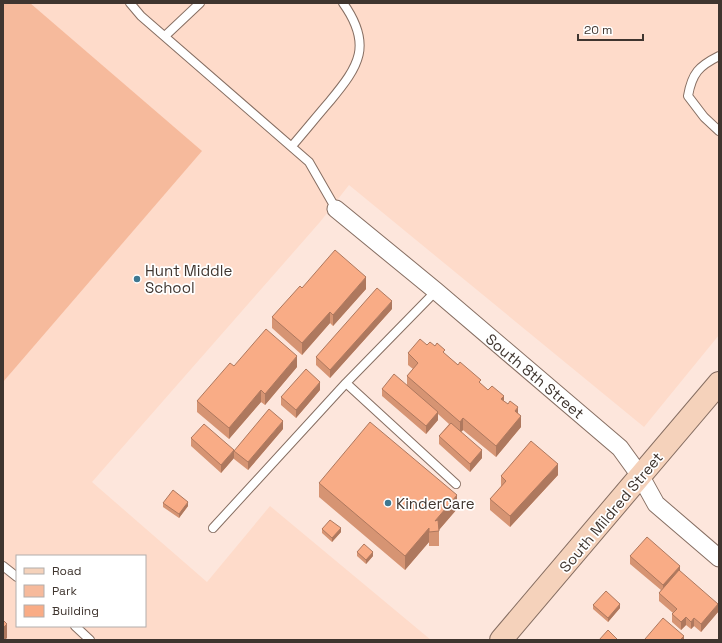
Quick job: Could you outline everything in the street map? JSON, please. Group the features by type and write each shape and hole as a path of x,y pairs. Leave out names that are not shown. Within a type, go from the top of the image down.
{"main road":[{"name":"South Mildred Street","path":"501,640 641,477 719,383"}],"street":[{"name":"South 8th Street","path":"336,209 436,291 620,448 641,477 656,504 719,558"}],"lane":[{"path":"130,3 141,16 309,162 336,209"},
{"path":"165,36 200,3"},
{"path":"292,146 351,76 358,61 360,38 356,25 343,3"},
{"path":"719,56 702,64 691,81 688,96 704,117 719,130"},
{"path":"213,528 346,383 436,291"},
{"path":"346,383 456,484"},
{"path":"3,566 16,576"},
{"path":"76,627 90,640"}],"shaded area":[{"name":"Hunt Middle School","path":"3,3 719,3 719,335 644,427 349,185 320,222 92,482 207,582 270,506 431,640 3,640"}],"green space":[{"path":"3,3 30,3 202,151 3,382"}],"building":[{"path":"335,250 366,277 333,315 330,312 302,343 272,317 300,286 302,288"},
{"path":"377,288 392,301 330,370 316,357"},
{"path":"266,329 297,356 265,394 261,390 229,428 197,401 230,363 234,366"},
{"path":"420,339 427,345 430,342 435,346 437,343 445,350 443,352 458,365 460,362 481,380 479,382 488,390 492,386 504,396 501,399 508,404 510,401 518,407 515,411 521,416 496,446 463,418 460,422 407,376 418,363 408,353"},
{"path":"306,369 320,382 296,410 281,397"},
{"path":"394,374 438,412 426,426 382,389"},
{"path":"269,409 283,421 248,462 234,451"},
{"name":"KinderCare","path":"370,422 457,495 435,521 438,520 439,531 429,532 429,528 405,556 319,483"},
{"path":"451,423 482,450 470,464 439,436"},
{"path":"204,424 234,450 221,465 191,438"},
{"path":"531,441 558,464 510,516 490,499 506,481 501,476"},
{"path":"173,490 188,502 179,514 163,503"},
{"path":"330,520 341,528 332,538 322,529"},
{"path":"647,537 680,566 663,585 630,556"},
{"path":"364,544 373,552 366,560 357,552"},
{"path":"679,570 718,604 701,624 694,618 691,622 686,617 681,622 672,614 677,609 659,593"},
{"path":"606,591 620,604 608,618 593,605"},
{"path":"663,618 684,636 680,640 646,640 645,639"},
{"path":"3,620 7,624 3,628"},
{"path":"608,630 618,640 599,640"}],"place":[{"name":"Hunt Middle School","path":"137,279"},
{"name":"KinderCare","path":"388,503"}]}
